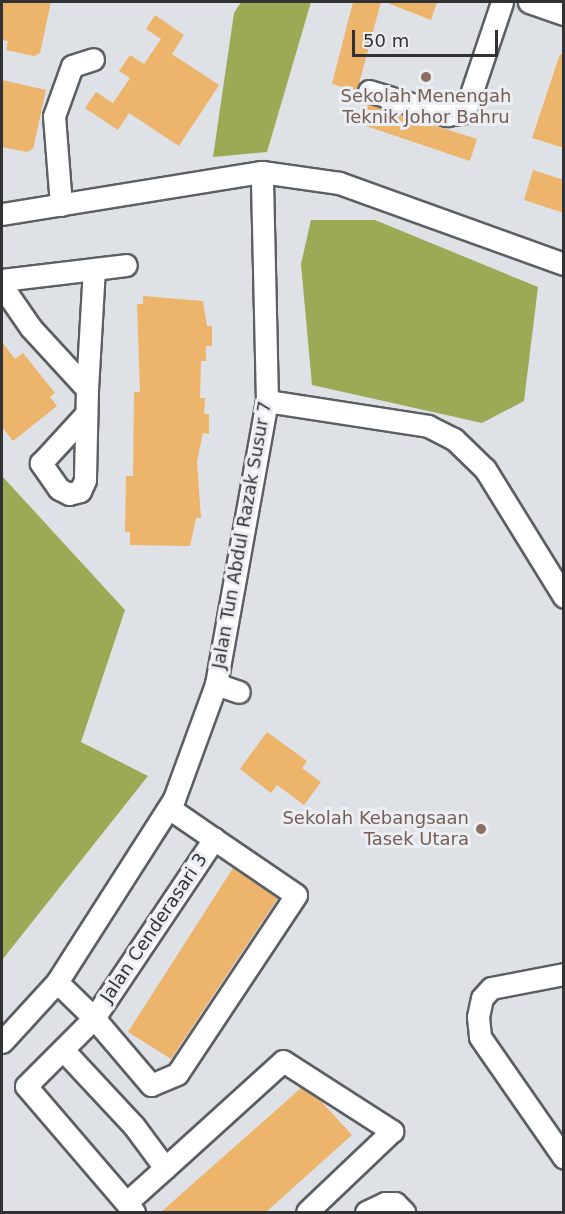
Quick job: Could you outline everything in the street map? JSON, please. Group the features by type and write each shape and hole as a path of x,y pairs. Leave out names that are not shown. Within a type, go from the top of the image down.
{"street":[{"path":"369,90 447,115 465,112 502,2"},
{"path":"529,2 564,14"},
{"path":"61,205 54,116 72,66 93,59"},
{"path":"2,214 262,172 339,183 564,264"},
{"name":"Jalan Tun Abdul Razak Susur 7","path":"2,1042 57,982 175,796 216,684 267,401 262,172"},
{"path":"2,280 126,265"},
{"path":"86,414 94,269"},
{"path":"2,286 31,328 87,389"},
{"path":"267,401 428,426 454,439 485,469 564,597"},
{"path":"216,684 239,692"},
{"path":"57,982 94,1018 151,1085 177,1074 290,905 296,895 214,839 175,796"},
{"name":"Jalan Cenderasari 3","path":"130,1208 26,1086 65,1052 94,1018 214,839"},
{"path":"564,974 491,988 482,998 478,1017 480,1037 564,1158"},
{"path":"65,1052 134,1126 165,1168"},
{"path":"130,1208 165,1168 283,1061 392,1131 307,1212"},
{"path":"366,1212 384,1203 395,1203 404,1212"}],"green space":[{"path":"241,2 311,2 267,152 213,157 234,13"},
{"path":"311,220 375,220 538,287 524,401 482,423 312,385 301,264"},
{"path":"2,476 125,610 81,742 148,776 2,960"}],"building":[{"path":"2,2 51,2 40,53 34,56 6,50 8,41 2,40"},
{"path":"353,2 381,2 357,91 332,84"},
{"path":"385,2 437,2 431,20"},
{"path":"155,15 184,35 172,54 219,85 179,146 129,113 118,130 85,108 96,92 113,103 130,78 119,71 130,55 144,64 161,39 146,29"},
{"path":"560,54 564,55 564,148 532,138"},
{"path":"2,80 46,90 33,149 27,152 2,147"},
{"path":"367,104 477,139 470,161 360,124"},
{"path":"533,170 564,180 564,213 524,200"},
{"path":"143,296 203,301 207,326 212,326 212,346 206,346 206,361 201,361 200,398 205,398 204,414 209,414 209,434 203,433 197,461 201,518 196,518 190,546 130,545 130,532 125,532 126,476 133,476 134,392 140,392 137,304 143,304"},
{"path":"2,342 15,359 23,353 55,393 50,397 57,406 13,441 2,427"},
{"path":"267,732 307,761 302,768 321,782 304,805 277,785 271,793 240,769"},
{"path":"233,868 278,898 171,1059 128,1032"},
{"path":"301,1088 319,1099 352,1135 266,1212 161,1212"}],"place":[{"name":"Sekolah Menengah Teknik Johor Bahru","path":"426,77"},
{"name":"Sekolah Kebangsaan Tasek Utara","path":"481,829"}]}
